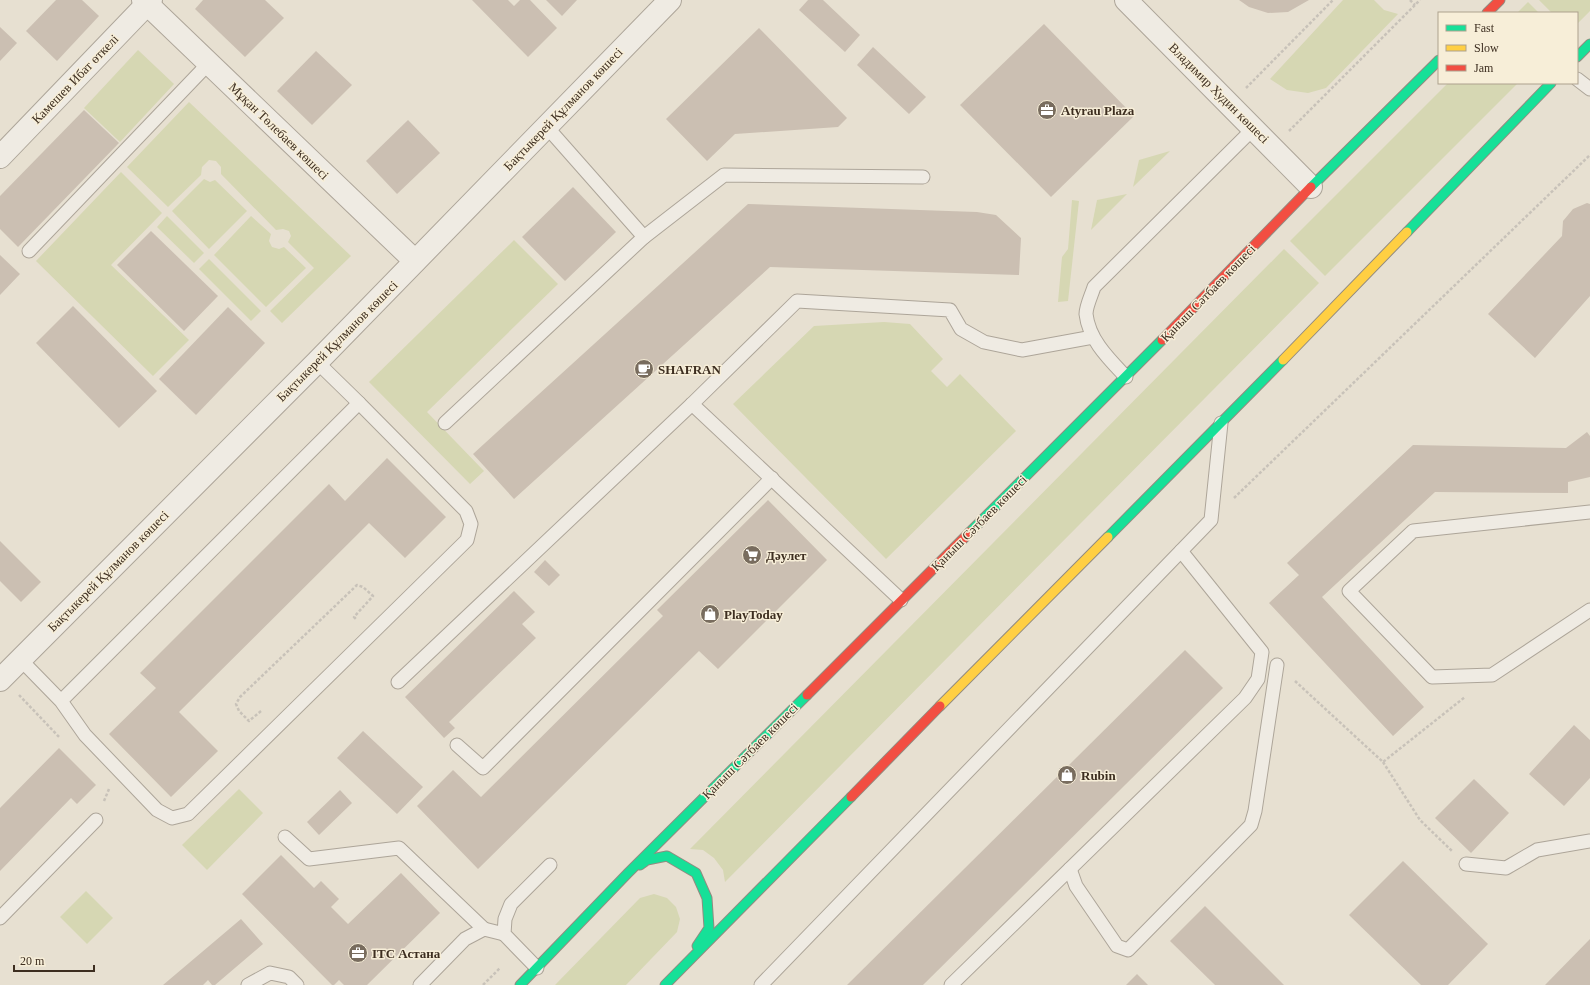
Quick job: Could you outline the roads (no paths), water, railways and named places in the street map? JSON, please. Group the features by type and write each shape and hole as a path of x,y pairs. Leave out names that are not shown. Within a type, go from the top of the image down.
{"main road":[{"path":"1488,12 1500,0"},
{"path":"1578,56 1590,44"},
{"name":"Қаныш Сәтбаев көшесі","path":"520,985 628,873 1126,377 1438,61"},
{"path":"665,985 1221,423 1550,84"},
{"path":"628,873 647,860 667,856 696,873 708,898 709,928 684,965"}],"street":[{"name":"Бақтыкерей Құлманов көшесі","path":"1,679 317,362 670,0"},
{"name":"Владимир Худин көшесі","path":"1126,0 1254,128 1311,188"},
{"name":"Мұқан Төлебаев көшесі","path":"147,1 209,63 415,261"},
{"name":"Камешев Ибат өткелі","path":"0,157 147,1"}],"lane":[{"path":"29,251 209,63"},
{"path":"1578,80 1590,89"},
{"path":"546,126 644,237"},
{"path":"1126,377 1108,358 1093,337 1086,313 1094,287 1254,128"},
{"path":"445,423 644,237 724,175 923,178"},
{"path":"398,682 692,404 797,301 950,310 961,329 978,339 984,342 1022,350 1093,337"},
{"path":"20,659 60,701 85,735 157,810 172,818 188,814 467,540 471,524 466,511 360,403 317,362"},
{"path":"60,701 360,403"},
{"path":"692,404 901,600"},
{"path":"761,985 1211,520 1221,423"},
{"path":"457,745 483,768 772,478"},
{"path":"1590,512 1413,531 1349,591 1432,677 1492,675 1590,610"},
{"path":"951,985 1245,698 1258,679 1262,652 1180,551"},
{"path":"1070,869 1076,886 1117,946 1128,950 1251,825 1255,811 1277,665"},
{"path":"0,918 96,820"},
{"path":"285,837 308,860 398,848 484,929 504,934 537,968"},
{"path":"1466,864 1506,868 1537,850 1590,841"},
{"path":"504,934 505,919 512,904 550,865"},
{"path":"420,985 465,939 484,929"},
{"path":"248,985 270,973 289,977 297,985"}],"place":[{"name":"Atyrau Plaza","path":"1047,110"},
{"name":"SHAFRAN","path":"644,369"},
{"name":"Дәулет","path":"752,555"},
{"name":"PlayToday","path":"710,614"},
{"name":"Rubin","path":"1067,775"},
{"name":"ITC Астана","path":"358,953"}]}
